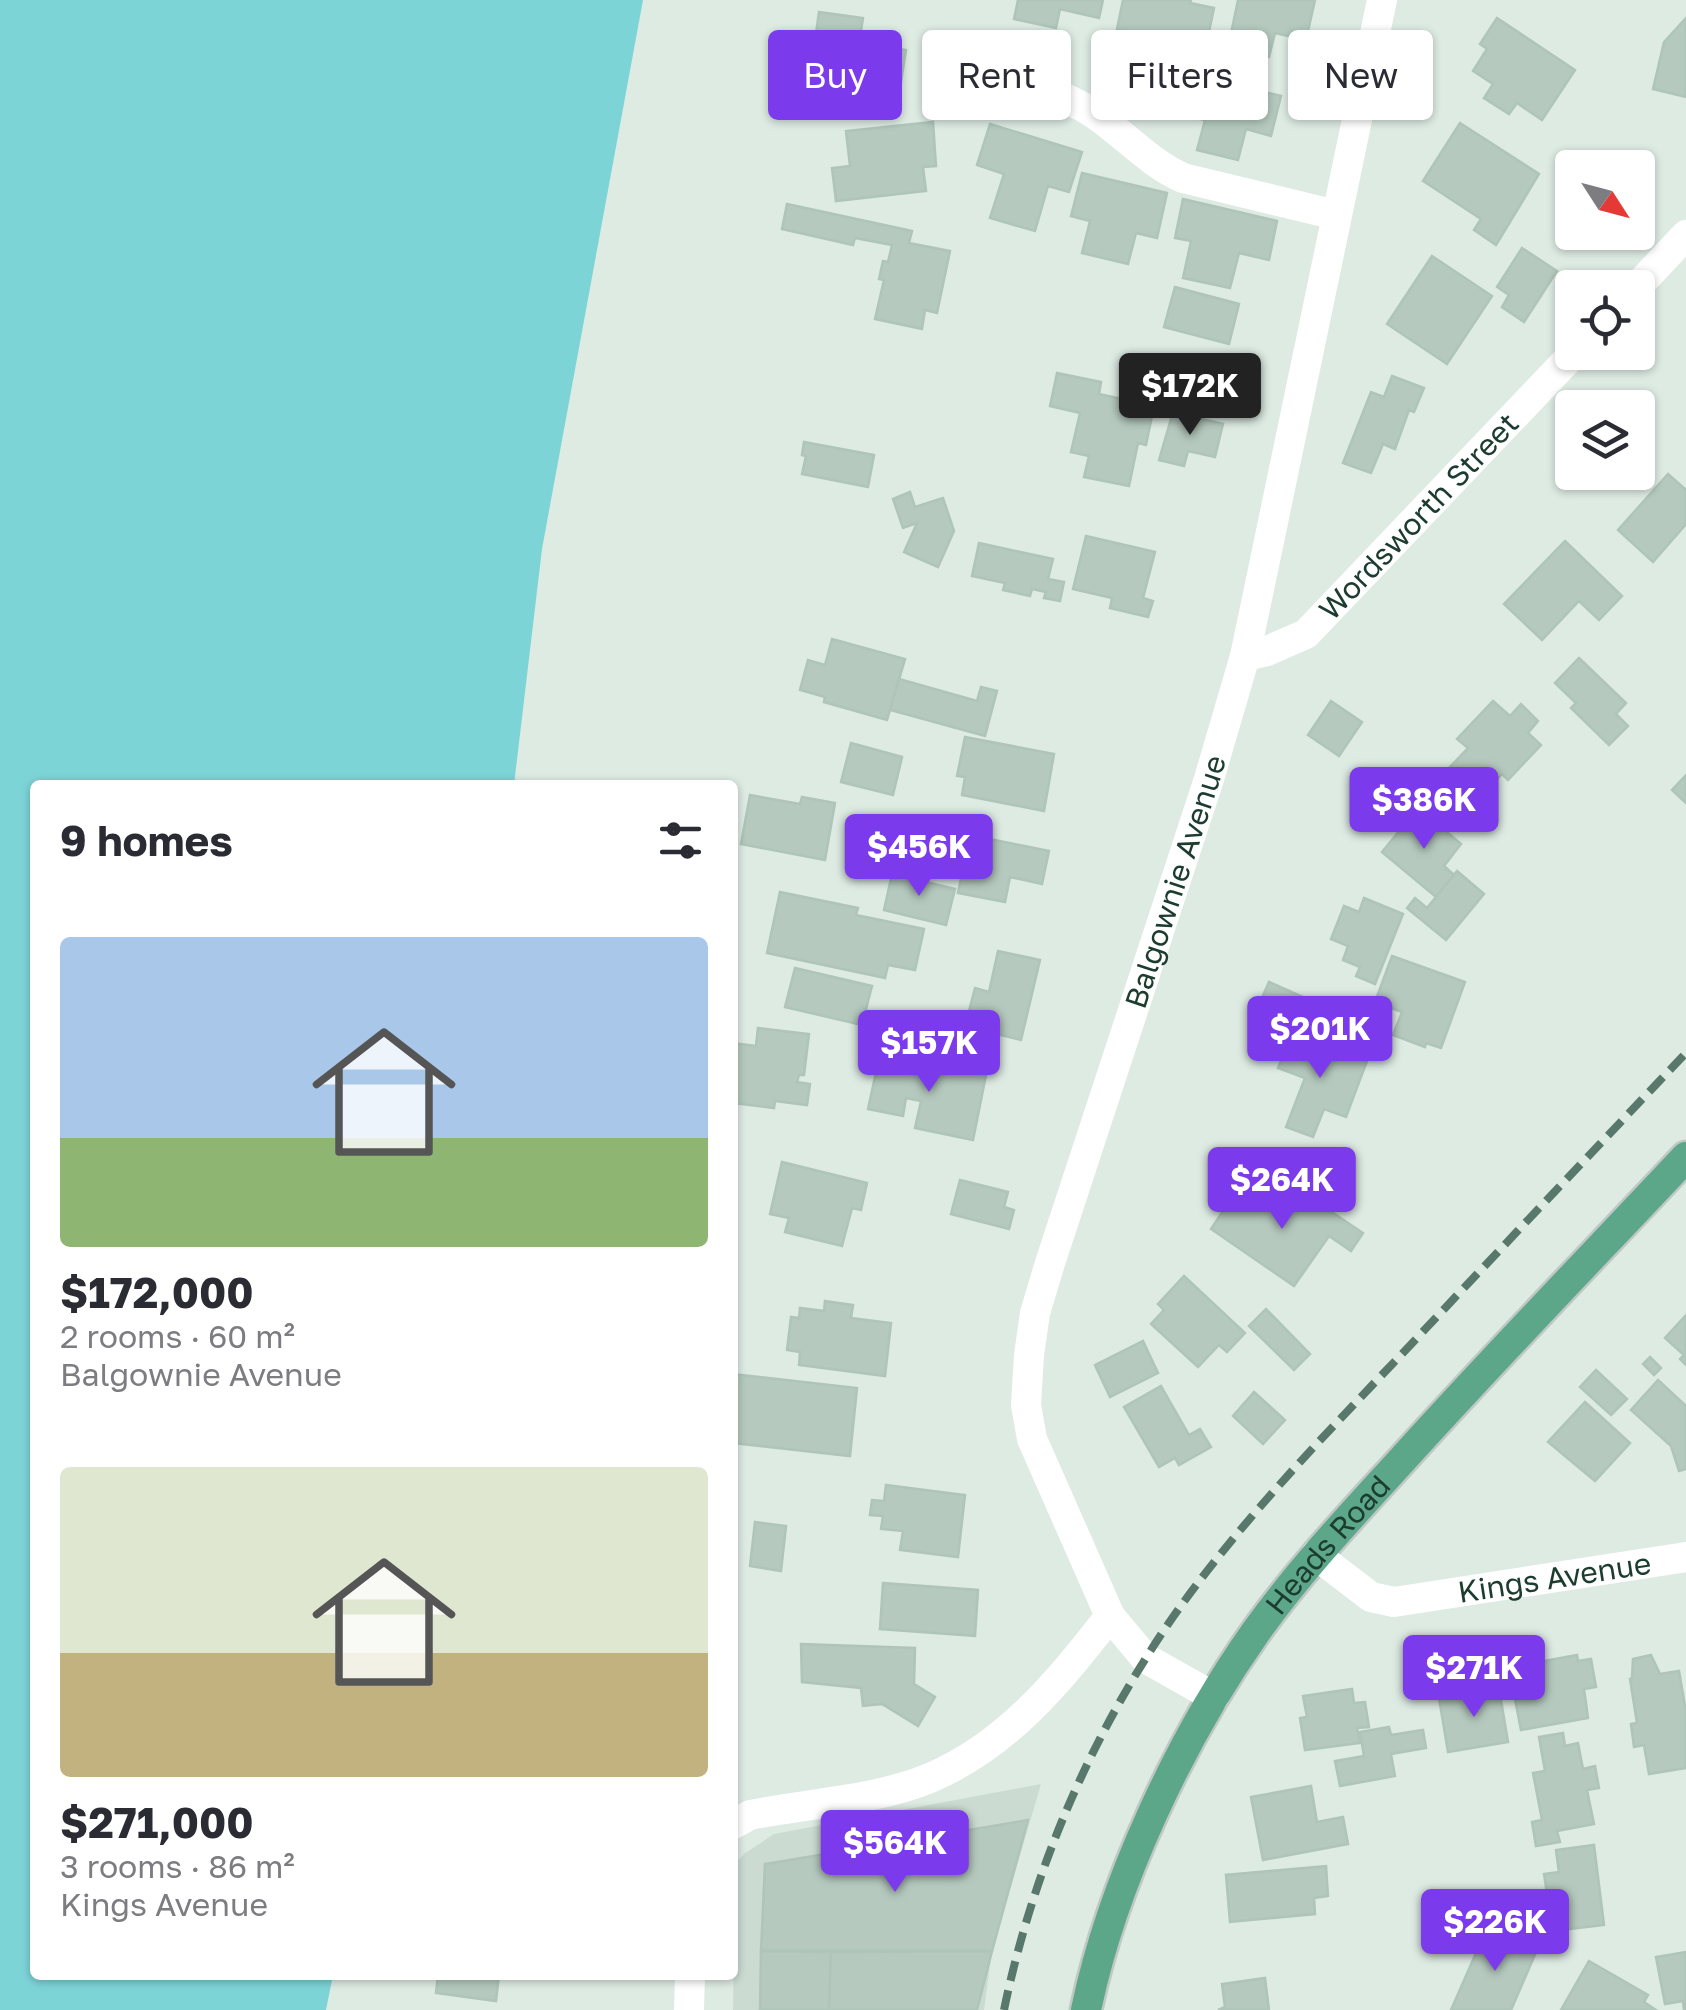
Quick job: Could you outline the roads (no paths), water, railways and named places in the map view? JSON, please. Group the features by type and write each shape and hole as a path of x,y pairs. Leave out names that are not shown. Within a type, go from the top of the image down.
{"main road":[{"name":"Heads Road","path":"1086,2010 1116,1908 1147,1830 1188,1740 1255,1632 1316,1555 1686,1156"}],"street":[{"name":"Balgownie Avenue","path":"1214,1697 1145,1658 1110,1616 1032,1438 1026,1404 1031,1341 1050,1263 1209,779 1245,656 1382,0"},
{"path":"1071,101 1183,178 1336,215"},
{"path":"1653,270 1686,236"},
{"name":"Wordsworth Street","path":"1245,656 1306,634 1557,370"},
{"name":"Kings Avenue","path":"1316,1555 1371,1597 1394,1602 1686,1557"},
{"path":"738,1822 750,1815 888,1790 929,1778 977,1753 1022,1720 1110,1616"},
{"path":"689,2010 690,1980"}],"water":[{"path":"0,0 643,0 542,549 515,780 30,780 30,1980 332,1980 326,2010 0,2010"}],"railway":[{"path":"1004,2010 1031,1906 1069,1805 1116,1708 1173,1617 1229,1543 1290,1474 1686,1053"}]}
